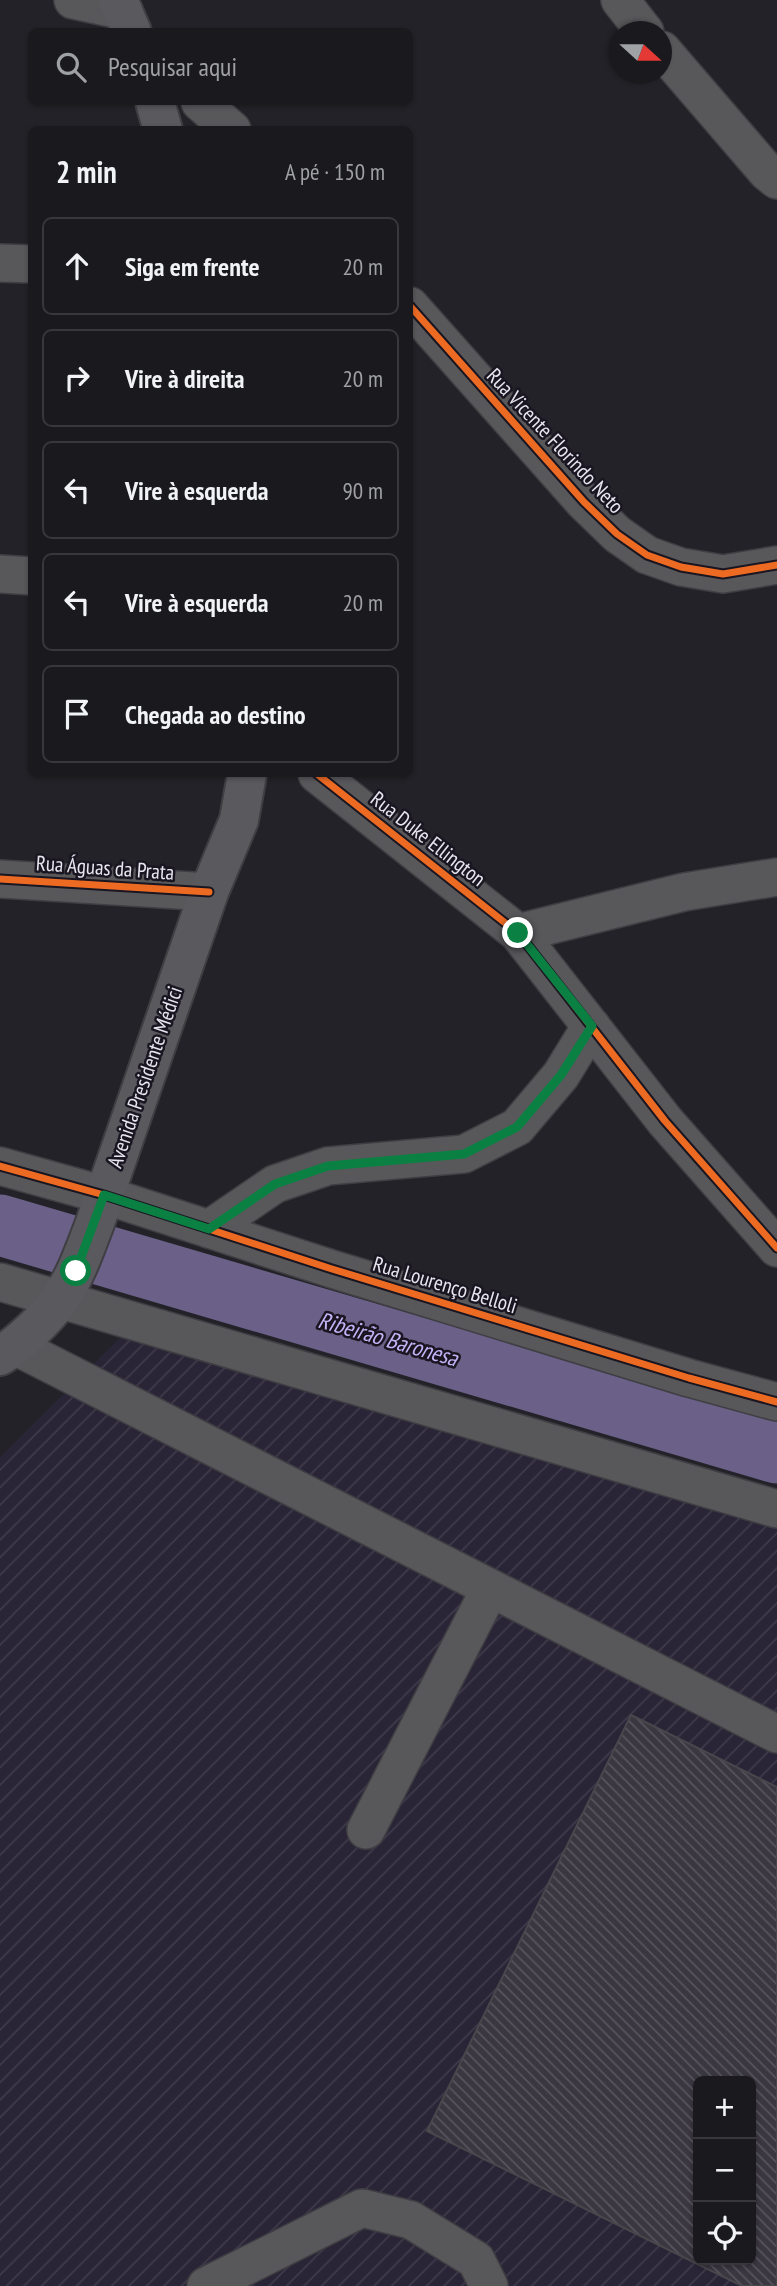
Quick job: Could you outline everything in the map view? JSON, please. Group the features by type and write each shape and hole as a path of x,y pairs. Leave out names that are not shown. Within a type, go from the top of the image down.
{"main road":[{"path":"156,105 162,126"},
{"name":"Avenida Presidente Médici","path":"8,1351 67,1286 99,1209 209,892 239,820 246,777"}],"street":[{"path":"73,0 125,14"},
{"path":"620,0 636,21"},
{"path":"672,61 777,180"},
{"path":"203,105 227,126"},
{"path":"0,263 28,264"},
{"name":"Rua Vicente Florindo Neto","path":"413,309 584,502 617,534 647,555 681,567 723,574 777,565"},
{"path":"0,574 28,576"},
{"name":"Rua Duke Ellington","path":"321,777 518,933 666,1121 777,1248"},
{"path":"518,933 684,892 777,877"},
{"name":"Rua Águas da Prata","path":"0,879 209,892"},
{"path":"209,1229 275,1184 328,1166 464,1154 517,1127 561,1075 592,1026"},
{"name":"Rua Lourenço Belloli","path":"0,1166 99,1209 209,1229 649,1366 777,1402"},
{"path":"0,1282 67,1286 777,1509"},
{"path":"8,1351 777,1734"},
{"path":"366,1830 490,1589"},
{"path":"206,2286 362,2208 411,2220 476,2260 489,2286"}],"shaded area":[{"path":"121,1337 777,1527 777,2286 0,2286 0,1457"}],"building":[{"path":"631,1715 777,1787 777,2286 742,2286 699,2265 756,2265 756,2076 693,2076 693,2262 427,2131"}],"waterway":[{"name":"Ribeirão Baronesa","path":"0,1225 777,1453"}],"cycle path":[{"path":"413,309 584,502 617,534 647,555 681,567 723,574 777,565"},
{"path":"321,777 518,933 665,1121 777,1248"},
{"path":"0,879 209,892"},
{"path":"0,1166 104,1195 332,1269 689,1378 777,1402"}],"route":[{"path":"76,1271 104,1195 209,1229 275,1184 328,1166 464,1154 517,1127 561,1075 592,1026 518,933"}]}
